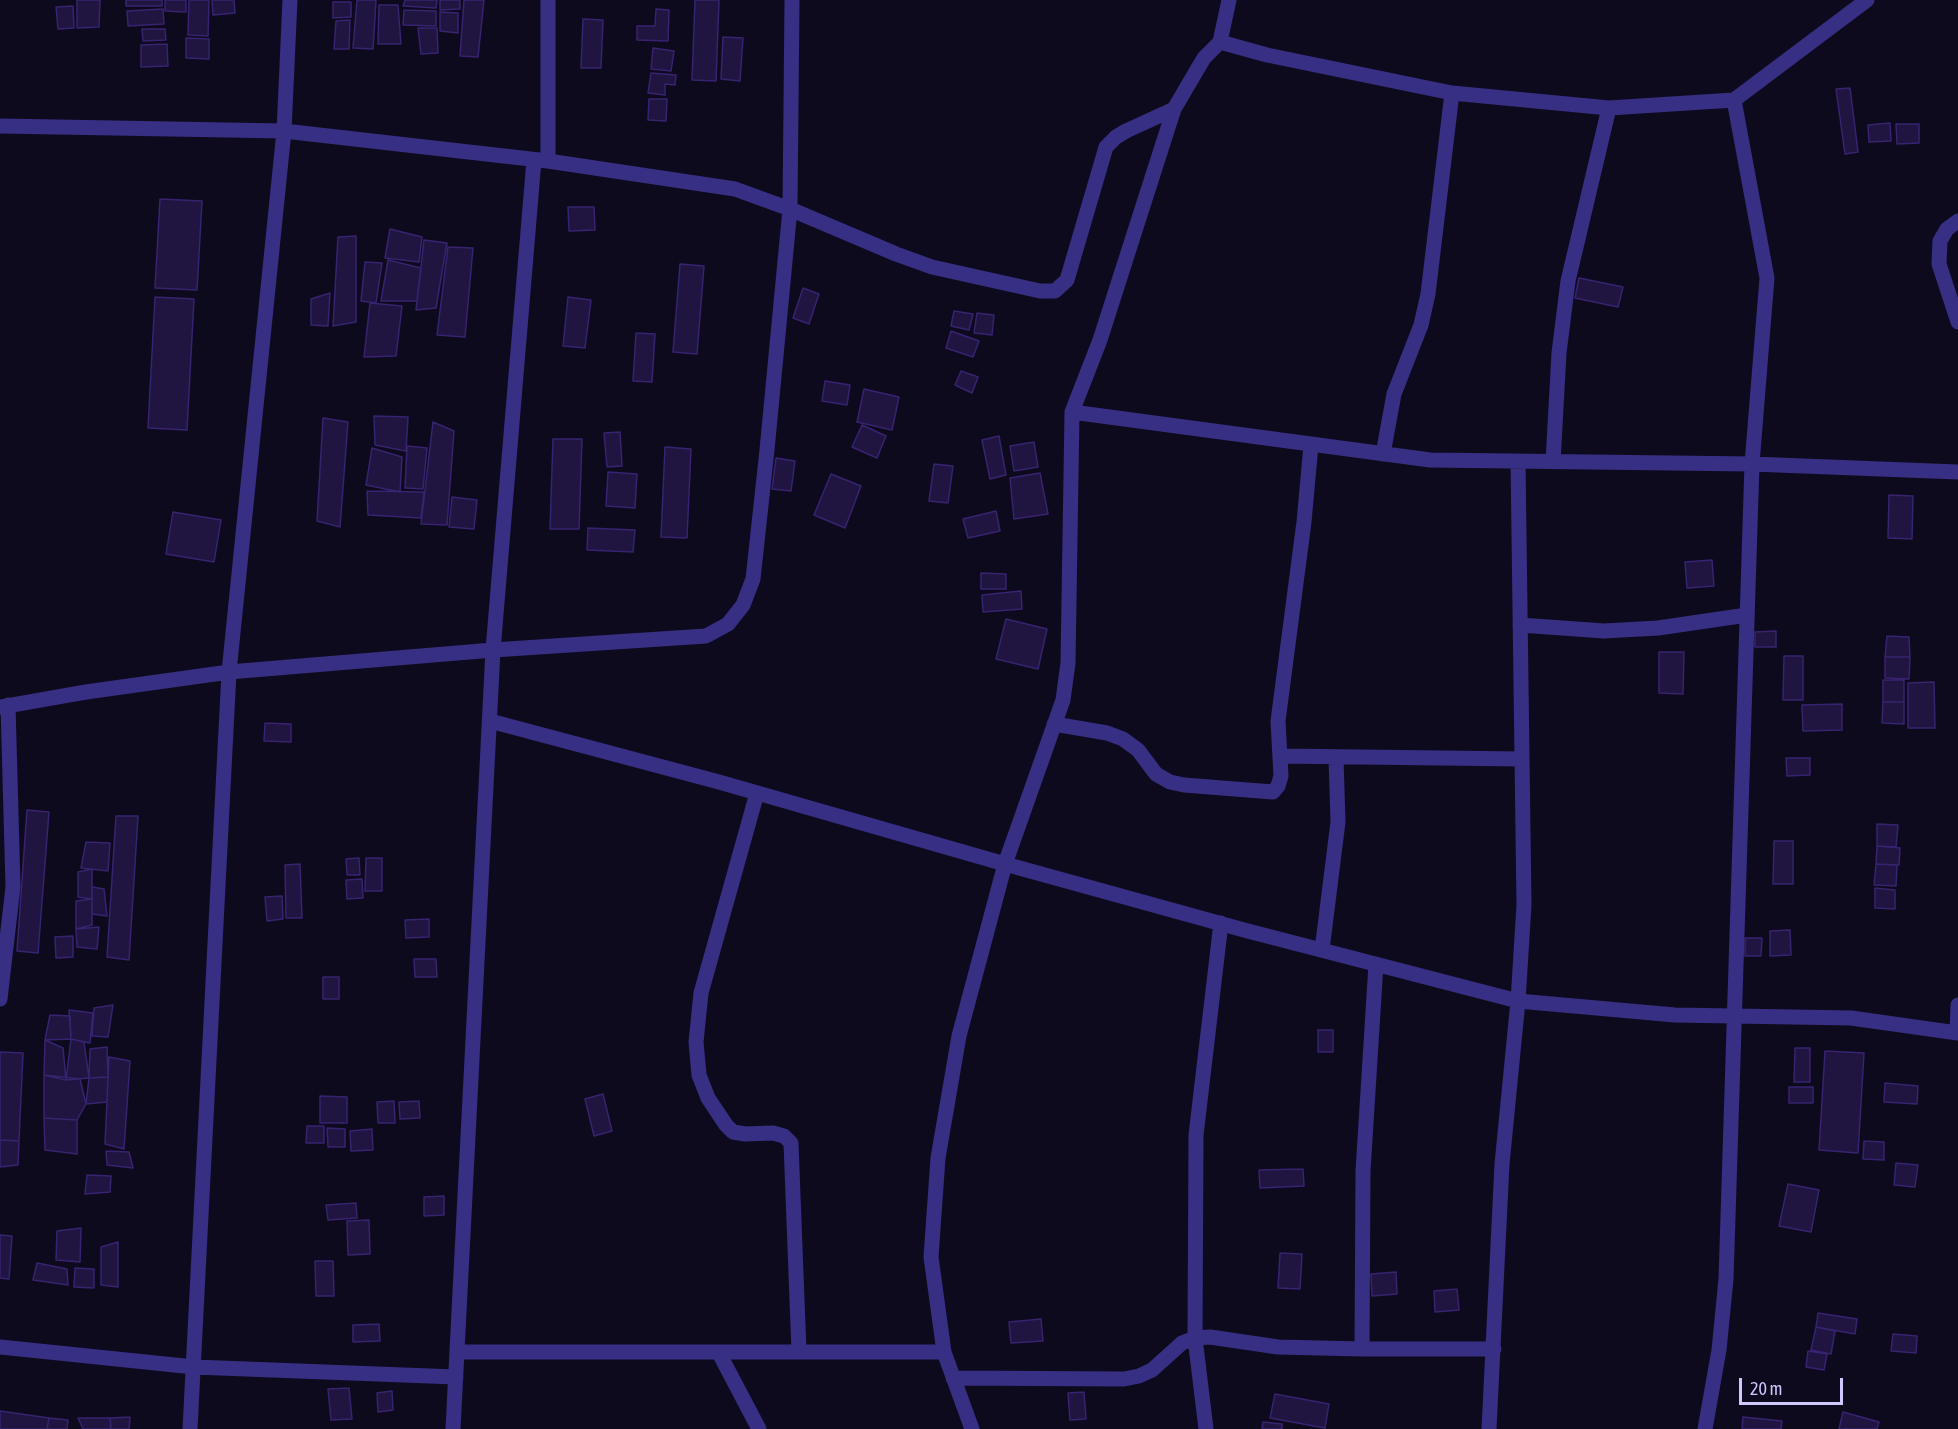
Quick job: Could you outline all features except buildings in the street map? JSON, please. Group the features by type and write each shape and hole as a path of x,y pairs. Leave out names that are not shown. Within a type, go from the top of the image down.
{"street":[{"path":"190,1429 229,672 284,131 290,0"},
{"path":"453,1429 493,650 541,160 548,0"},
{"path":"0,999 13,887 4,706 229,672 493,650 706,636 728,624 743,605 753,579 790,209 792,0"},
{"path":"972,1429 944,1352 931,1257 938,1158 959,1036 1005,864 1063,700 1068,663 1072,412 1100,340 1174,108 1204,58 1220,42 1229,0"},
{"path":"1220,42 1267,55 1452,93 1609,108 1734,100 1867,0"},
{"path":"1383,454 1394,394 1421,325 1428,294 1452,93"},
{"path":"1706,1429 1719,1350 1726,1279 1752,464 1767,278 1734,100"},
{"path":"0,126 284,131 541,160 735,189 932,267 1040,291 1055,291 1067,280 1106,147 1126,130 1174,108"},
{"path":"1553,462 1559,352 1568,281 1609,108"},
{"path":"1958,221 1947,229 1940,241 1939,264 1958,322"},
{"path":"1072,412 1430,460 1752,464 1958,472"},
{"path":"1054,724 1107,733 1123,739 1138,750 1156,774 1170,782 1274,792 1281,776 1278,721 1304,522 1311,445"},
{"path":"1489,1429 1502,1164 1518,1001 1524,904 1518,461"},
{"path":"1520,626 1604,631 1658,628 1747,615"},
{"path":"490,721 1221,923 1518,1001 1675,1015 1851,1018 1957,1033 1958,1005"},
{"path":"1280,756 1522,759"},
{"path":"1322,950 1338,822 1335,758"},
{"path":"757,793 701,993 696,1042 699,1075 708,1098 726,1125 733,1132 773,1133 784,1136 791,1143 799,1352"},
{"path":"1206,1429 1195,1338 1196,1135 1221,923"},
{"path":"1362,1349 1363,1171 1376,964"},
{"path":"953,1378 1124,1379 1152,1370 1182,1343 1195,1338 1210,1337 1278,1347 1494,1349"},
{"path":"0,1347 194,1367 456,1377"},
{"path":"457,1352 944,1352"},
{"path":"719,1353 759,1429"}]}
